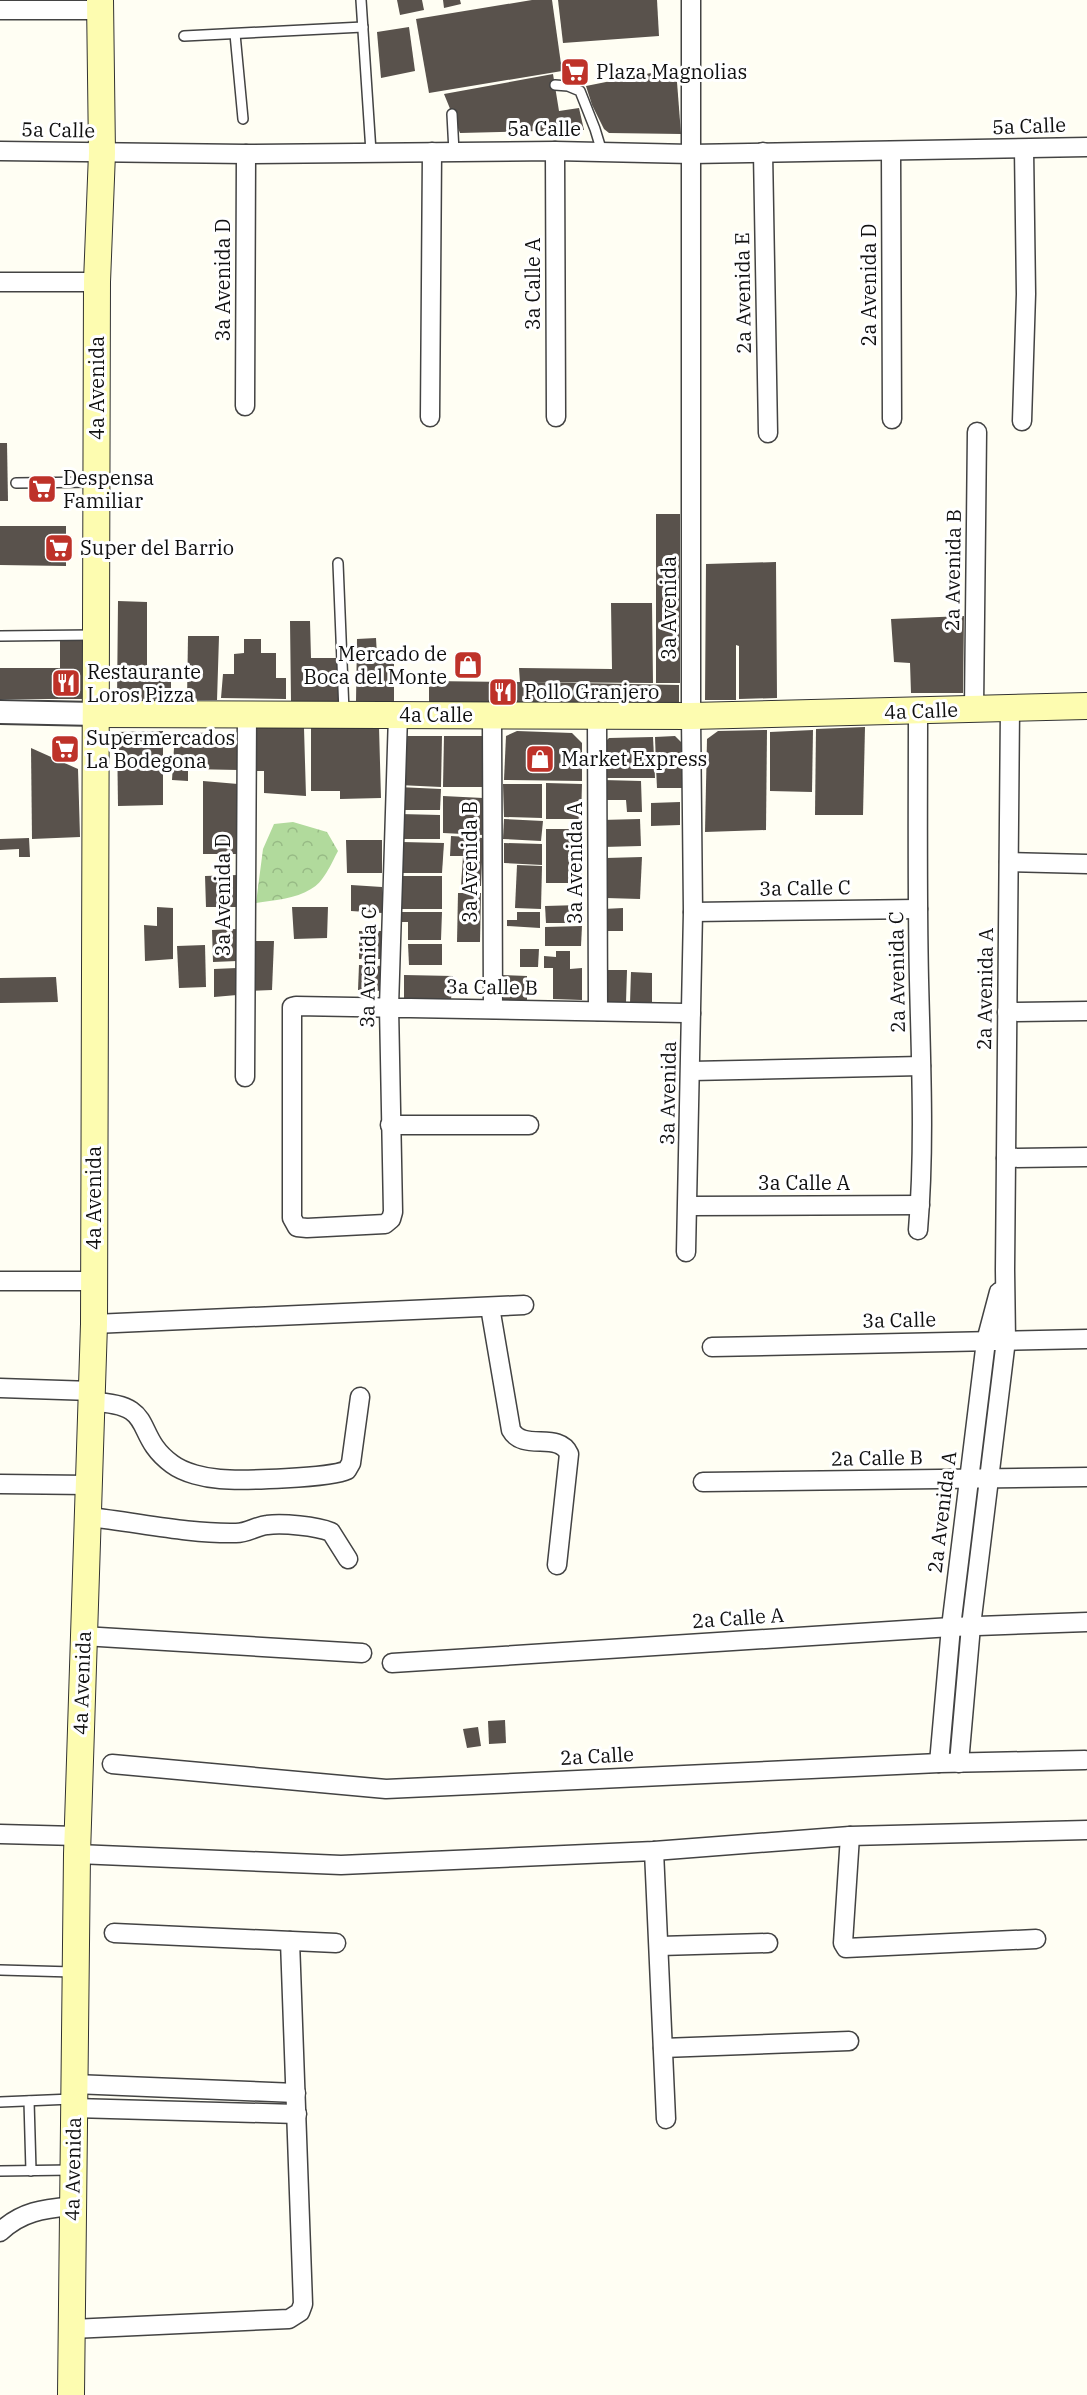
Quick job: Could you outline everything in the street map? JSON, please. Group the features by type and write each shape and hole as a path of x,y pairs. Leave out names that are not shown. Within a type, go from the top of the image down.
{"main road":[{"name":"4a Avenida","path":"71,2395 77,1845 94,1324 97,282 102,153 100,5"},
{"name":"4a Calle","path":"96,714 691,716 1087,706"}],"street":[{"name":"3a Avenida","path":"686,1252 693,912 691,0"},
{"path":"0,10 100,5"},
{"name":"5a Calle","path":"0,151 102,153 555,151 692,154 1087,147"},
{"path":"1022,421 1026,294 1024,149"},
{"name":"3a Calle A","path":"555,151 556,417"},
{"name":"2a Avenida D","path":"891,151 892,419"},
{"path":"430,417 432,152"},
{"name":"2a Avenida E","path":"763,152 768,433"},
{"name":"3a Avenida D","path":"245,406 246,153"},
{"path":"0,282 97,282"},
{"name":"2a Avenida B","path":"974,709 977,432"},
{"name":"2a Avenida A","path":"959,1763 971,1626 1006,1340 1010,708"},
{"name":"4a Calle","path":"0,712 96,714"},
{"name":"2a Avenida C","path":"918,712 921,1066 918,1230"},
{"name":"3a Avenida D","path":"245,1077 247,713"},
{"name":"3a Avenida C","path":"391,1219 393,1212 389,1007 398,715"},
{"name":"3a Avenida B","path":"492,715 494,1009"},
{"name":"3a Avenida A","path":"597,716 598,1011"},
{"path":"1009,862 1087,864"},
{"name":"3a Calle C","path":"693,912 918,909"},
{"name":"3a Calle B","path":"391,1219 385,1224 306,1228 297,1227 292,1218 292,1007 691,1013"},
{"path":"1007,1012 1087,1011"},
{"path":"691,1071 921,1066"},
{"path":"390,1125 529,1125"},
{"path":"1006,1158 1087,1157"},
{"name":"3a Calle A","path":"688,1206 920,1205"},
{"name":"2a Avenida A","path":"939,1763 951,1627 986,1341 1005,1270"},
{"path":"0,1281 94,1281"},
{"path":"94,1324 524,1305"},
{"path":"490,1306 511,1430 515,1438 521,1441 558,1444 566,1448 569,1454 557,1565"},
{"name":"3a Calle","path":"712,1347 1087,1339"},
{"path":"0,1388 92,1396 127,1407 137,1414 152,1444 173,1466 202,1476 220,1479 330,1475 347,1470 351,1463 360,1398"},
{"name":"2a Calle B","path":"703,1482 1087,1477"},
{"path":"0,1484 89,1485"},
{"path":"88,1517 191,1531 246,1533 266,1525 315,1528 331,1532 348,1559"},
{"name":"2a Calle A","path":"392,1663 951,1627 1087,1622"},
{"path":"83,1636 362,1653"},
{"name":"2a Calle","path":"112,1764 386,1789 939,1763 1085,1760"},
{"path":"0,1834 77,1845 341,1865 654,1851 850,1836 1087,1830"},
{"path":"850,1836 843,1943 846,1948 1036,1939"},
{"path":"654,1851 666,2119"},
{"path":"114,1934 336,1943"},
{"path":"72,2329 289,2319 300,2312 303,2304 290,1941"},
{"path":"660,1946 768,1942"},
{"path":"663,2048 849,2042"},
{"path":"74,2097 296,2093"},
{"path":"74,2097 297,2114"},
{"path":"0,2232 22,2214 73,2206"}],"lane":[{"path":"361,0 370,152"},
{"path":"184,36 363,27"},
{"path":"236,34 243,119"},
{"path":"555,85 568,86 579,91 596,129 602,152"},
{"path":"452,114 454,152"},
{"path":"16,483 97,482"},
{"path":"338,563 344,714"},
{"path":"0,636 96,635"},
{"path":"0,1970 75,1972"},
{"path":"0,2102 74,2097"},
{"path":"29,2101 32,2171"},
{"path":"0,2171 74,2170"}],"green space":[{"path":"293,822 327,832 338,851 316,886 291,897 256,903 263,849 274,824"}],"building":[{"path":"397,0 422,0 424,10 400,15"},
{"path":"443,0 460,0 461,4 444,8"},
{"path":"532,0 552,0 562,71 429,93 416,19"},
{"path":"558,0 657,0 659,36 563,43"},
{"path":"409,27 415,71 381,78 377,32"},
{"path":"666,70 677,82 681,134 609,133 604,129 592,105 586,86"},
{"path":"553,74 559,111 579,108 584,130 460,133 444,94"},
{"path":"0,443 7,443 8,501 0,501"},
{"path":"656,514 680,514 680,683 656,683"},
{"path":"0,526 66,526 66,566 0,565"},
{"path":"776,562 777,698 739,699 739,646 736,645 736,700 705,700 706,564"},
{"path":"118,601 147,602 147,668 171,668 171,701 117,701"},
{"path":"611,603 652,603 653,683 527,682 679,685 679,707 429,704 429,681 520,682 519,668 612,669"},
{"path":"964,616 963,693 911,693 910,663 894,662 891,619"},
{"path":"290,621 310,621 311,658 340,658 340,701 291,701"},
{"path":"188,636 219,636 217,700 187,700"},
{"path":"376,638 377,656 394,656 394,702 356,701 357,639"},
{"path":"244,639 261,639 261,653 276,653 276,678 286,678 286,699 221,698 223,674 234,674 234,654 244,653"},
{"path":"60,641 87,641 88,699 0,699 0,668 60,668"},
{"path":"253,725 304,728 306,796 264,793 264,771 253,771"},
{"path":"311,727 379,727 381,798 340,799 340,791 311,791"},
{"path":"865,727 863,815 815,815 816,729"},
{"path":"767,730 766,830 705,832 707,739 718,731"},
{"path":"813,730 812,792 770,791 770,732"},
{"path":"163,731 163,805 118,806 117,732"},
{"path":"517,731 572,733 582,743 582,781 504,780 506,736"},
{"path":"175,732 240,734 239,770 188,769 188,781 172,780"},
{"path":"406,736 442,736 441,787 399,785 402,740"},
{"path":"444,736 483,736 482,787 443,787"},
{"path":"675,736 682,743 681,765 656,765 655,737"},
{"path":"653,737 655,778 604,778 605,742 609,738"},
{"path":"31,748 78,769 80,837 32,839"},
{"path":"682,766 682,788 657,788 656,767"},
{"path":"603,780 641,781 642,812 627,812 626,800 604,800"},
{"path":"203,781 238,784 239,854 203,854"},
{"path":"546,783 582,784 581,819 546,819"},
{"path":"503,784 542,784 542,818 504,817"},
{"path":"398,787 441,789 440,810 398,810"},
{"path":"443,796 483,798 483,835 443,833"},
{"path":"680,802 680,825 651,826 651,803"},
{"path":"400,814 440,815 440,839 400,839"},
{"path":"504,819 543,821 541,841 503,839"},
{"path":"640,819 641,846 603,847 601,820"},
{"path":"546,829 582,829 582,883 546,883"},
{"path":"451,836 483,838 481,886 461,886 463,856 450,856"},
{"path":"29,838 30,857 19,857 19,849 0,850 0,839"},
{"path":"346,840 382,840 382,873 347,873"},
{"path":"402,842 444,843 442,873 402,873"},
{"path":"504,843 542,844 542,865 504,863"},
{"path":"642,857 640,899 606,898 606,858"},
{"path":"517,865 542,866 541,909 515,908"},
{"path":"238,875 238,907 206,907 205,876"},
{"path":"401,876 442,876 442,909 401,909"},
{"path":"351,885 382,887 382,913 351,911"},
{"path":"458,893 481,893 480,942 457,942"},
{"path":"580,905 581,923 546,923 545,906"},
{"path":"157,907 173,908 173,959 145,961 144,925 157,926"},
{"path":"292,907 328,907 327,938 294,939"},
{"path":"623,908 623,931 603,931 603,909"},
{"path":"401,912 442,912 441,940 408,940 408,922 401,922"},
{"path":"517,912 540,912 540,928 507,926 507,920 517,920"},
{"path":"582,926 581,946 545,946 545,927"},
{"path":"237,929 237,961 213,962 212,930"},
{"path":"359,931 382,931 383,959 359,959"},
{"path":"252,941 274,941 272,990 250,991"},
{"path":"408,944 442,944 442,965 409,965"},
{"path":"205,945 206,987 179,988 177,946"},
{"path":"520,949 539,949 538,967 520,967"},
{"path":"556,951 570,951 570,969 582,968 582,1000 553,999 553,968 544,968 544,956 556,957"},
{"path":"359,965 382,966 381,991 358,990"},
{"path":"237,968 237,995 214,997 214,969"},
{"path":"603,970 627,970 626,1003 602,1003"},
{"path":"631,972 652,973 652,1004 630,1003"},
{"path":"404,975 453,976 451,1000 404,1000"},
{"path":"501,975 527,976 527,1002 501,1001"},
{"path":"56,977 58,1002 0,1003 0,978"},
{"path":"505,1720 506,1743 489,1744 488,1721"},
{"path":"478,1727 481,1746 467,1748 463,1729"}],"place":[{"name":"Plaza Magnolias","path":"575,72"},
{"name":"Despensa Familiar","path":"42,489"},
{"name":"Super del Barrio","path":"59,548"},
{"name":"Mercado de Boca del Monte","path":"468,665"},
{"name":"Restaurante Loros Pizza","path":"66,683"},
{"name":"Pollo Granjero","path":"503,692"},
{"name":"Supermercados La Bodegona","path":"65,749"},
{"name":"Market Express","path":"540,759"}]}
